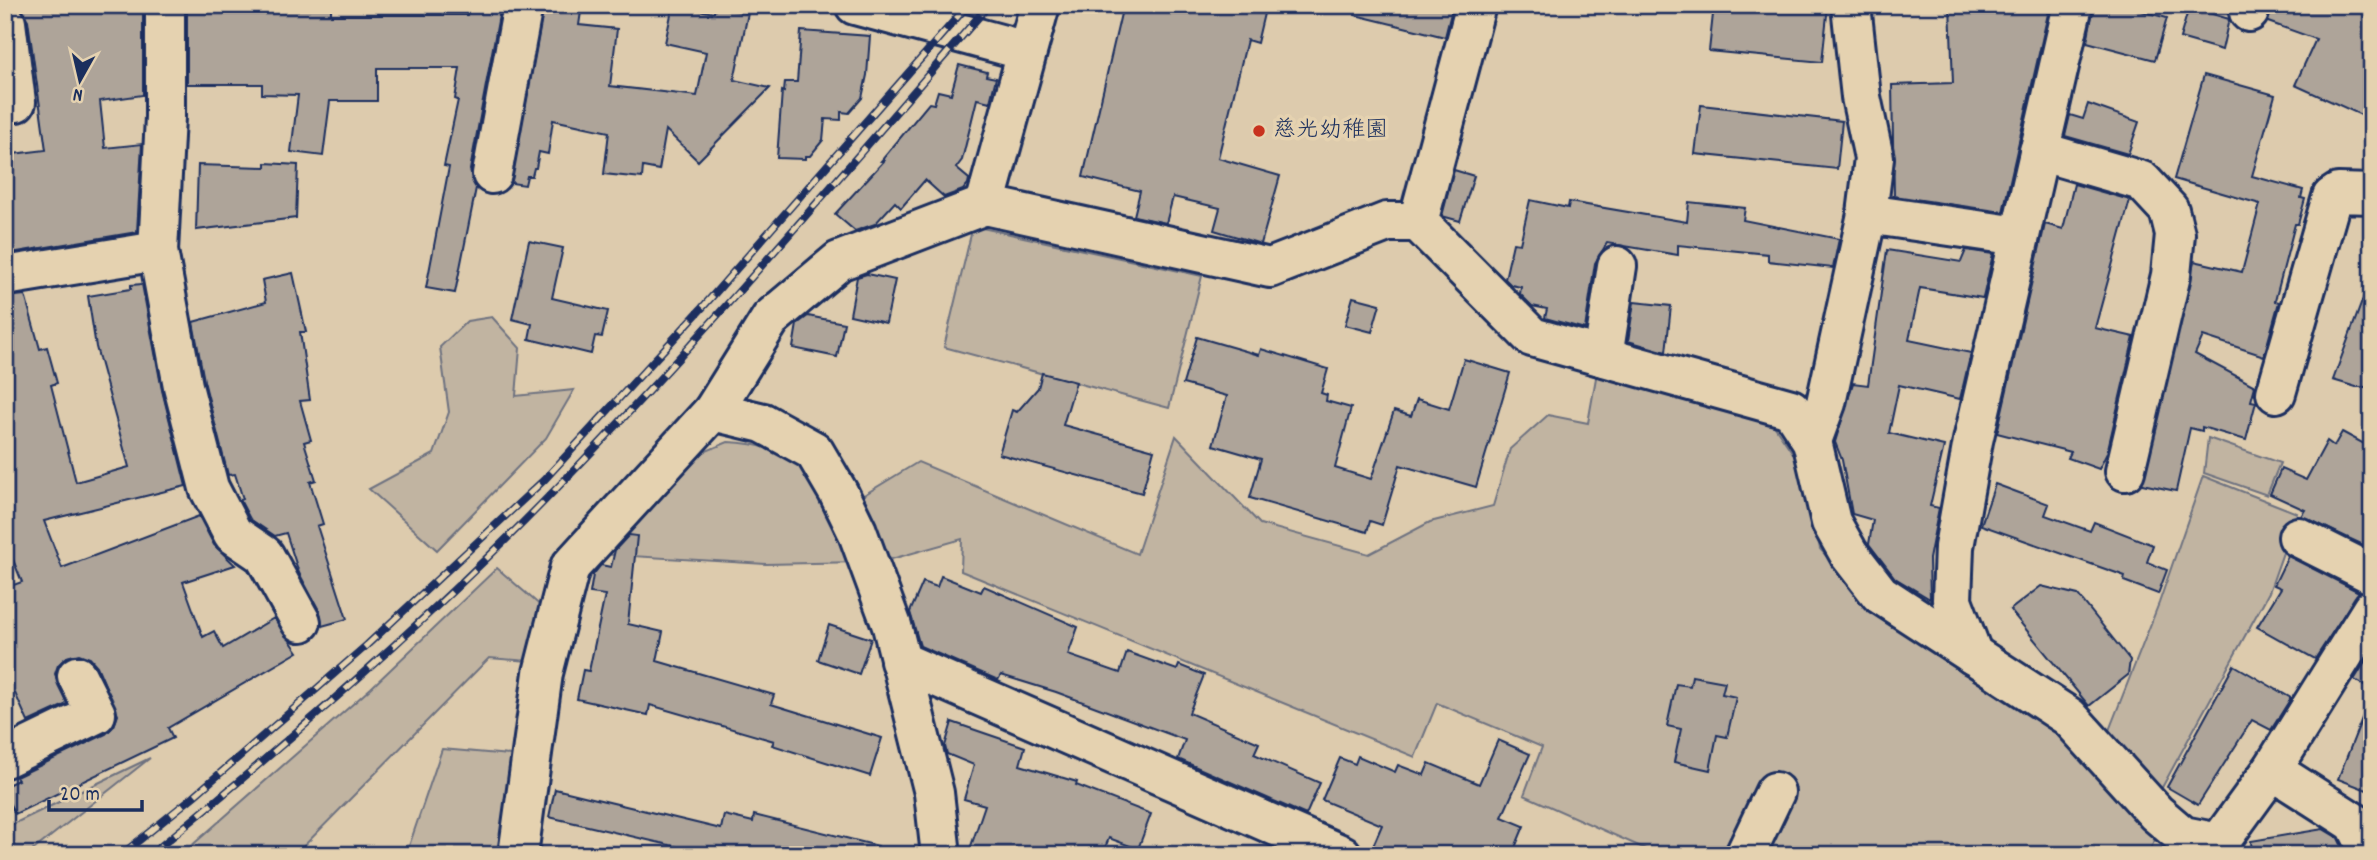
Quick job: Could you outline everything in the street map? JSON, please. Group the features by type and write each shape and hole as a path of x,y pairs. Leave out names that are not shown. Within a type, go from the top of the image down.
{"street":[{"path":"165,5 165,117 158,251 183,386 209,488 233,534 264,555 301,622"},
{"path":"492,174 523,5"},
{"path":"855,5 1026,51"},
{"path":"985,205 1040,5"},
{"path":"1418,222 1476,5"},
{"path":"1812,441 1826,403 1867,214 1874,158 1861,97 1851,5"},
{"path":"1973,654 1952,600 1954,547 1973,441 2073,5"},
{"path":"5,103 16,102 6,23"},
{"path":"2039,151 2142,181 2169,210 2175,234 2171,275 2124,471"},
{"path":"2276,393 2332,197 2338,193 2372,194"},
{"path":"517,855 542,673 570,567 713,411 771,318 839,261 985,205 1270,268 1387,222 1418,222 1532,337 1791,409 1812,441 1831,522 1849,554 1880,594 2069,717 2156,813 2199,847 2272,770 2372,609"},
{"path":"1867,214 2019,236"},
{"path":"5,275 158,251"},
{"path":"1602,357 1617,266"},
{"path":"713,411 763,423 814,451 857,531 892,626 934,793 941,855"},
{"path":"2298,537 2372,574"},
{"path":"900,662 1342,855"},
{"path":"5,758 96,714 77,676"},
{"path":"2272,770 2355,823 2369,844"},
{"path":"1745,855 1775,792"}],"shaded area":[{"path":"973,226 1202,276 1169,408 944,347"},
{"path":"492,317 520,348 516,396 574,390 546,438 437,550 369,489 434,454 449,412 440,347 467,321"},
{"path":"1597,372 1771,421 1803,468 1820,549 1875,609 2060,728 2155,840 2147,855 1659,855 1524,795 1542,747 1437,703 1415,757 961,571 962,539 881,562 859,498 918,462 1137,554 1176,436 1260,524 1369,554 1430,522 1493,506 1510,449 1548,415 1588,423"},
{"path":"2208,438 2280,463 2267,495 2204,473"},
{"path":"728,442 770,448 808,467 860,562 766,564 597,554 699,454"},
{"path":"2203,476 2297,513 2269,592 2159,793 2108,733 2159,603"},
{"path":"497,568 542,607 529,661 489,658 295,855 181,855 371,688"},
{"path":"442,749 522,756 507,855 406,855"},
{"path":"150,758 27,855 5,855 5,828"}],"building":[{"path":"18,5 143,5 143,95 100,101 105,148 142,144 137,232 5,254 5,155 46,150 28,20"},
{"path":"187,5 331,5 331,15 467,15 469,5 501,5 470,170 476,188 455,293 426,288 449,167 444,166 458,100 455,99 460,68 377,68 377,101 330,101 323,156 291,152 298,95 262,94 262,84 187,84"},
{"path":"544,5 582,5 579,25 617,29 610,86 697,96 706,52 665,43 673,5 714,13 715,7 748,13 734,80 770,88 698,161 666,130 659,170 643,167 642,178 604,174 609,132 553,120 548,154 539,152 536,168 532,176 527,176 525,185 511,183"},
{"path":"1123,5 1266,5 1257,43 1247,40 1218,158 1280,176 1261,244 1214,230 1220,208 1173,197 1166,223 1134,216 1140,191 1083,177"},
{"path":"1356,5 1453,5 1445,37 1355,15"},
{"path":"1714,5 1828,5 1822,62 1709,51"},
{"path":"1950,5 2050,5 2003,212 1894,196 1892,85 1953,83"},
{"path":"2094,5 2120,5 2167,18 2155,60 2087,42"},
{"path":"2272,5 2372,5 2372,120 2295,85 2316,39 2268,22"},
{"path":"2189,7 2229,19 2222,50 2180,38"},
{"path":"801,31 870,36 867,75 862,98 849,113 841,112 841,120 825,119 823,140 810,156 805,156 805,159 777,158 782,91 784,92 785,82 797,82"},
{"path":"959,65 987,72 986,76 996,78 990,102 977,99 962,160 956,168 969,179 968,184 963,190 944,197 925,180 901,208 895,202 875,224 855,231 835,214 884,161 881,161 929,103 934,104 938,91 951,94"},
{"path":"2204,75 2275,95 2252,176 2303,190 2301,198 2305,199 2298,224 2295,224 2275,301 2279,302 2264,356 2203,336 2195,354 2255,386 2251,401 2256,402 2246,440 2202,427 2202,431 2190,428 2176,491 2142,484 2194,261 2242,272 2260,204 2174,179"},
{"path":"2088,104 2139,122 2128,154 2065,136 2070,115 2083,119"},
{"path":"1701,105 1842,121 1837,169 1695,154"},
{"path":"266,163 298,165 296,218 196,230 198,165 266,167"},
{"path":"1454,170 1474,176 1460,221 1442,216"},
{"path":"2074,184 2130,200 2095,328 2134,337 2107,453 2099,469 2068,458 2071,452 1997,433 2045,224 2063,229"},
{"path":"1530,200 1568,208 1569,202 1687,222 1689,202 1745,208 1743,220 1839,239 1833,268 1768,261 1768,254 1678,245 1678,255 1607,243 1595,263 1585,329 1545,318 1547,309 1532,306 1520,294 1521,287 1511,285 1505,279 1513,243 1520,244"},
{"path":"529,241 563,248 552,298 608,311 602,337 595,336 591,354 529,339 532,324 512,319"},
{"path":"1887,250 1961,262 1966,250 1993,254 1983,298 1920,288 1909,340 1971,353 1960,399 1899,385 1889,433 1944,446 1930,506 1939,508 1929,559 1930,599 1895,578 1869,544 1873,520 1852,514 1842,460 1835,442 1853,383 1868,385"},
{"path":"293,273 306,332 300,332 310,400 300,401 311,440 304,442 316,480 310,482 323,524 317,526 347,619 322,626 320,612 299,573 286,533 275,536 250,519 240,500 243,499 235,474 228,475 204,381 193,322 266,302 262,280"},
{"path":"867,274 895,280 886,323 850,315 857,277"},
{"path":"142,284 162,390 186,486 44,521 62,568 199,516 214,545 235,565 183,582 203,637 214,631 223,648 274,618 298,652 168,728 173,738 15,814 5,795 5,786 18,780 16,777 106,734 114,726 118,715 97,666 90,658 79,654 67,657 58,665 55,674 67,704 28,722 15,693 5,698 5,588 22,582 5,540 5,297 25,295 40,349 47,347 57,383 51,385 76,482 129,467 96,347 88,296 131,289 131,285"},
{"path":"2367,288 2372,289 2372,372 2366,387 2356,387 2333,380"},
{"path":"1353,297 1380,304 1372,332 1345,325"},
{"path":"1634,302 1671,306 1666,352 1628,341"},
{"path":"808,316 844,323 837,357 793,348 797,324"},
{"path":"1197,337 1259,355 1261,349 1328,369 1321,393 1327,395 1326,401 1351,408 1335,468 1371,479 1394,411 1411,416 1417,399 1449,409 1464,359 1510,373 1476,487 1400,465 1382,525 1370,521 1367,532 1250,498 1261,459 1213,445 1227,396 1183,384"},
{"path":"1042,373 1076,382 1063,425 1154,450 1142,493 999,454 1012,410 1017,412 1038,388"},
{"path":"2342,432 2372,448 2372,549 2301,516 2305,510 2270,494 2281,469 2306,480 2327,441 2334,446"},
{"path":"1995,484 2049,504 2045,515 2090,531 2094,522 2153,545 2147,562 2167,570 2158,594 2124,581 2125,576 1981,525"},
{"path":"629,535 637,536 628,624 663,632 657,661 774,695 771,704 882,738 870,776 772,745 774,741 650,705 648,715 577,699 583,670 589,671 605,595 590,593 593,575 601,565 611,567 615,550"},
{"path":"2288,556 2359,592 2315,659 2257,627 2281,588 2274,585"},
{"path":"941,576 981,592 984,586 1078,627 1068,655 1120,673 1127,652 1177,670 1179,665 1204,675 1189,713 1259,743 1254,754 1320,783 1306,815 1178,759 1185,740 1056,692 1001,675 998,680 920,646 910,612 923,582 937,587"},
{"path":"2041,586 2078,595 2130,660 2128,675 2089,706 2010,610"},
{"path":"829,625 871,639 859,674 818,660"},
{"path":"2372,651 2372,689 2354,680"},
{"path":"2234,665 2291,698 2271,730 2252,720 2198,805 2167,787"},
{"path":"1692,676 1725,682 1722,694 1736,697 1727,737 1717,735 1710,770 1674,762 1681,729 1667,726 1676,684 1690,686"},
{"path":"2370,698 2372,699 2372,792 2338,779"},
{"path":"952,722 1025,747 1020,765 1077,782 1076,785 1151,814 1138,849 1109,838 1102,855 968,855 985,805 964,799 974,765 947,754 945,746"},
{"path":"1498,740 1530,754 1502,817 1524,826 1512,855 1369,855 1382,825 1322,800 1340,758 1355,764 1358,756 1395,772 1398,765 1424,775 1429,763 1479,784"},
{"path":"555,789 721,829 724,815 753,822 754,815 878,846 877,855 712,855 549,817"},
{"path":"2323,829 2338,838 2346,855 2252,855 2251,841"}],"railway":[{"path":"121,855 194,796 367,645 544,480 702,308 968,5"},
{"path":"150,855 359,678 459,585 556,489 722,310 989,5"}],"place":[{"name":"慈光幼稚園","path":"1259,131"}]}
